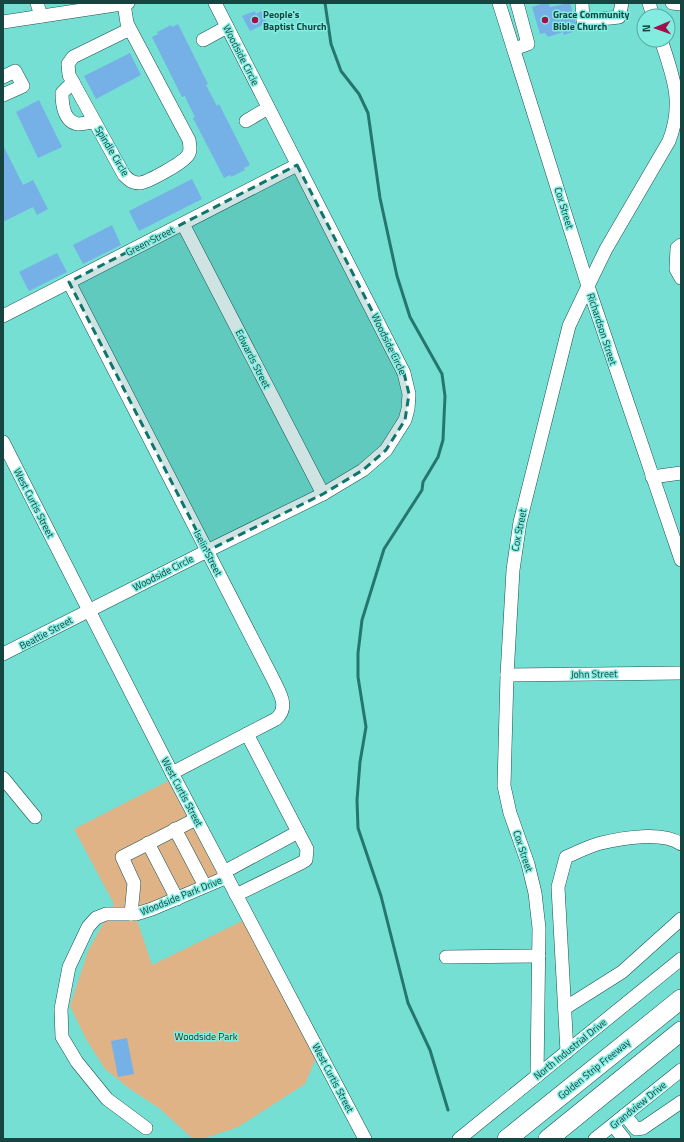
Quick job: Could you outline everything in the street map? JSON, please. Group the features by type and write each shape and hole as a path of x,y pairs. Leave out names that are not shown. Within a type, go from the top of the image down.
{"highway":[{"name":"Golden Strip Freeway","path":"507,1139 681,999"},
{"path":"548,1139 681,1032"}],"street":[{"path":"37,3 42,16"},
{"path":"3,22 126,3"},
{"name":"Spindle Circle","path":"126,3 127,23 189,140 190,149 188,156 179,164 141,183 131,181 124,175 69,75 68,64 73,56 130,29"},
{"name":"Woodside Circle","path":"89,610 322,494 363,470 386,450 405,420 408,409 409,394 404,373 215,3"},
{"name":"Cox Street","path":"499,3 588,286 569,326 520,522 512,570 504,786 510,813 528,864 535,893 539,928 537,1076"},
{"path":"514,49 528,44 517,3"},
{"path":"582,3 583,21 619,17 622,3"},
{"path":"672,3 681,4"},
{"path":"203,40 227,27"},
{"name":"Richardson Street","path":"664,48 679,86 678,112 674,131 606,249 588,286 681,560"},
{"path":"3,77 15,71 23,86 3,95"},
{"path":"73,82 62,93 62,106 69,119 78,124 94,122"},
{"path":"246,121 268,108"},
{"name":"Green Street","path":"3,316 297,165"},
{"name":"Edwards Street","path":"183,224 322,494"},
{"path":"681,245 677,248 676,269 681,278"},
{"name":"Iselin Street","path":"69,282 273,679 284,704 282,713 276,719 172,773"},
{"name":"West Curtis Street","path":"3,442 172,773 365,1139"},
{"path":"652,477 681,473"},
{"name":"Beattie Street","path":"3,654 89,610"},
{"name":"John Street","path":"507,675 681,674"},
{"path":"236,895 306,860 307,849 247,734"},
{"path":"3,778 35,817"},
{"path":"131,914 134,883 122,857 196,819"},
{"path":"176,829 205,886"},
{"name":"Woodside Park Drive","path":"146,1128 107,1099 77,1062 62,1038 62,1009 69,967 91,922 106,914 131,914 152,909 177,899 205,886 298,832"},
{"path":"567,1052 558,887 566,857 601,843 646,836 676,840 681,844"},
{"path":"148,843 177,899"},
{"path":"565,1008 622,972 681,919"},
{"path":"446,957 539,956"},
{"name":"North Industrial Drive","path":"459,1139 681,959"},
{"name":"Grandview Drive","path":"596,1139 681,1070"},
{"path":"625,1115 636,1128 643,1128 681,1102"},
{"path":"613,1125 624,1139"}],"highlighted area":[{"path":"297,165 404,373 409,394 405,420 386,450 363,470 323,494 207,551 69,282"}],"green space":[{"name":"Woodside Park","path":"168,781 222,882 137,920 152,965 244,920 316,1058 305,1084 238,1127 202,1139 193,1139 159,1108 130,1089 105,1069 86,1039 70,1006 88,951 114,904 74,829"}],"building":[{"name":"Grace Community Bible Church","path":"548,3 550,7 570,3 578,30 564,35 563,32 548,37 545,33 540,34 532,7"},
{"name":"People's Baptist Church","path":"255,11 256,14 261,11 267,23 250,31 242,16"},
{"path":"178,24 208,84 206,85 217,106 219,104 250,165 244,168 245,170 231,177 230,175 224,178 193,118 195,117 185,96 182,97 152,37 158,34 157,32 171,25 172,27"},
{"path":"130,53 141,75 96,99 84,76"},
{"path":"39,100 62,147 38,158 16,112"},
{"path":"3,145 23,185 33,180 48,209 37,215 33,207 3,222"},
{"path":"192,179 202,199 139,231 129,211"},
{"path":"112,225 121,245 83,264 73,245"},
{"path":"57,253 67,272 29,291 19,272"},
{"path":"127,1038 134,1074 118,1077 111,1041"}],"waterway":[{"path":"325,3 331,44 341,71 359,94 368,113 380,198 397,276 410,317 442,374 445,396 443,440 438,457 423,482 422,490 384,549 362,620 358,653 358,677 366,727 360,762 357,800 358,828 381,896 408,1003 430,1050 448,1110"}],"place":[{"name":"People's Baptist Church","path":"255,20"},
{"name":"Grace Community Bible Church","path":"545,20"}]}
